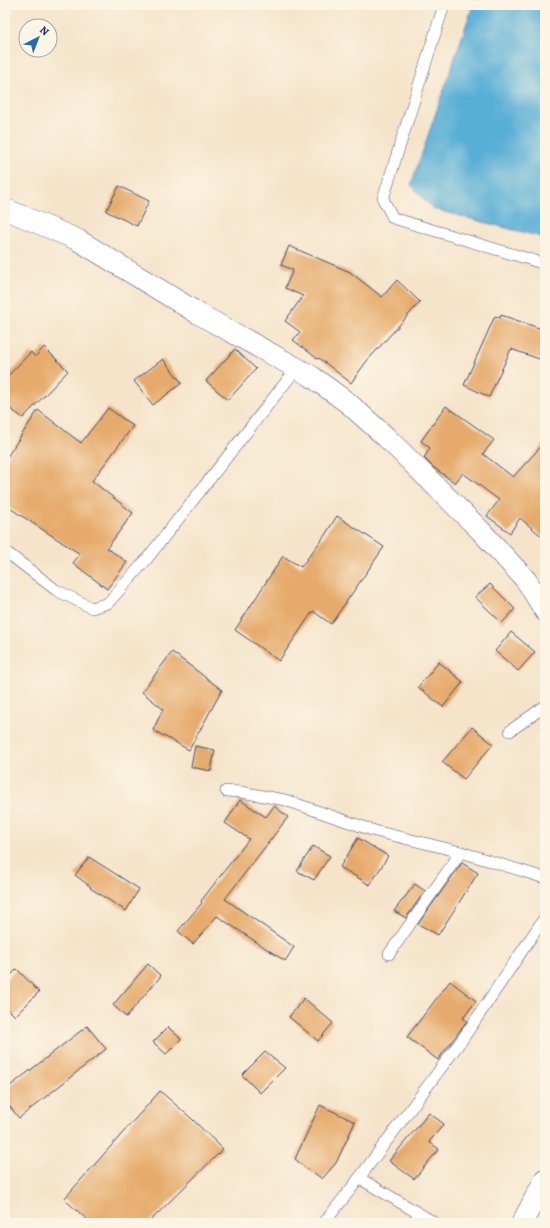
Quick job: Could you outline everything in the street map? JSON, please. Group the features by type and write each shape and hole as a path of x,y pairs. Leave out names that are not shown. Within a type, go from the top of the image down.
{"street":[{"path":"5,210 78,240 199,314 311,376 348,403 386,437 481,531 526,580 545,611"},
{"path":"522,1223 545,1179"}],"lane":[{"path":"444,5 383,199 393,218 545,264"},
{"path":"5,551 56,590 92,608 108,603 146,560 297,368"},
{"path":"510,730 545,706"},
{"path":"226,791 241,792 285,800 375,831 461,852 545,878"},
{"path":"389,954 461,852"},
{"path":"324,1223 464,1037 545,917"},
{"path":"359,1178 435,1223"}],"water":[{"path":"473,5 545,5 545,238 433,209 411,185"}],"building":[{"path":"119,186 149,201 137,226 106,211"},
{"path":"289,246 350,272 382,297 397,280 420,302 366,362 351,383 293,340 300,332 285,321 303,296 285,288 293,270 281,265"},
{"path":"501,315 545,330 545,361 511,349 489,397 464,385 495,316 500,318"},
{"path":"44,347 68,371 23,418 5,405 5,379 31,352 35,357"},
{"path":"235,349 256,369 228,400 206,381"},
{"path":"163,359 182,383 153,405 134,381"},
{"path":"446,406 494,440 483,454 513,477 545,442 545,539 520,518 510,533 487,516 499,500 463,473 455,483 433,467 424,458 430,448 421,441"},
{"path":"108,408 133,426 92,481 133,513 107,548 127,562 107,589 73,563 80,554 5,505 5,460 38,410 81,443"},
{"path":"337,516 384,547 331,624 313,611 279,661 235,630 283,556 301,567"},
{"path":"490,584 515,609 502,623 475,597"},
{"path":"511,632 535,652 518,671 495,651"},
{"path":"172,652 222,690 189,750 153,730 163,709 142,692"},
{"path":"439,662 463,682 443,707 418,687"},
{"path":"472,727 493,744 464,779 442,762"},
{"path":"195,746 215,750 211,771 191,767"},
{"path":"240,800 266,817 274,806 288,817 225,899 294,947 285,961 217,916 193,944 178,931 202,903 201,901 249,839 225,823"},
{"path":"358,838 388,856 370,885 340,867"},
{"path":"313,846 330,856 314,880 297,871"},
{"path":"89,857 139,889 126,911 90,888 91,887 75,875"},
{"path":"462,863 478,873 438,935 418,924"},
{"path":"415,884 425,891 406,918 394,911"},
{"path":"148,964 161,976 126,1017 113,1005"},
{"path":"17,969 39,992 15,1016 5,1006 5,981"},
{"path":"450,981 476,1001 463,1018 467,1021 438,1060 407,1037"},
{"path":"304,998 333,1023 318,1041 289,1017"},
{"path":"87,1026 106,1049 19,1118 5,1101 5,1090"},
{"path":"168,1027 181,1039 166,1054 153,1042"},
{"path":"265,1052 285,1068 260,1093 242,1075"},
{"path":"160,1091 223,1149 148,1223 91,1223 64,1199"},
{"path":"320,1105 355,1122 336,1163 322,1179 295,1159"},
{"path":"429,1113 444,1124 429,1142 439,1149 414,1179 389,1161"}]}
